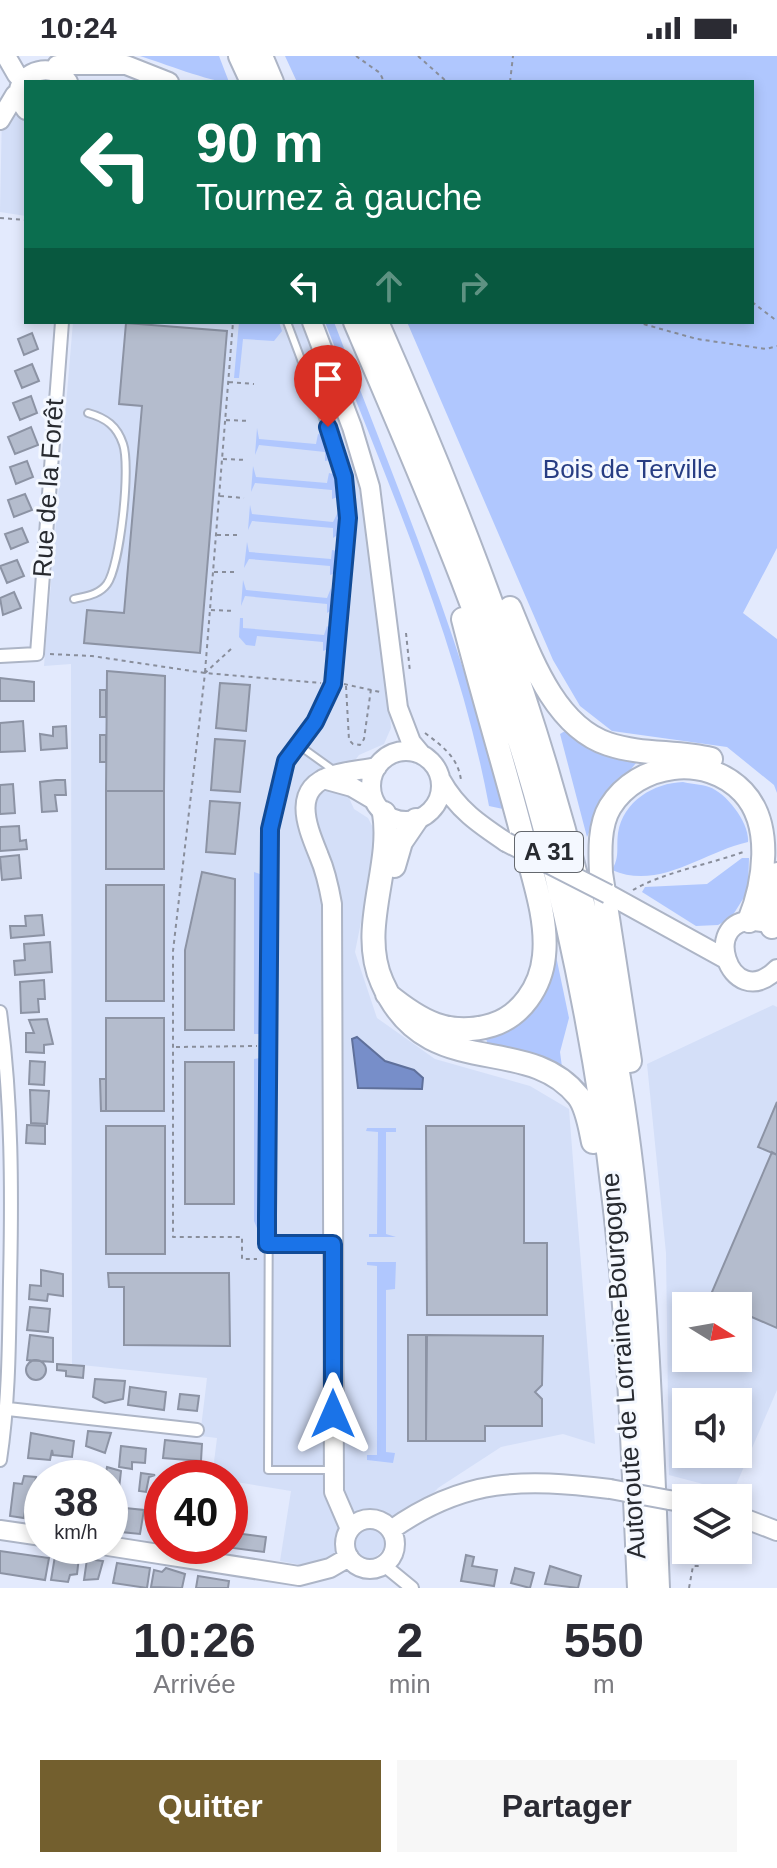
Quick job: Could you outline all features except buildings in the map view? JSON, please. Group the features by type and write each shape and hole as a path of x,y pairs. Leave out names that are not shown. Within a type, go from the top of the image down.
{"highway":[{"path":"240,56 251,80"},
{"path":"261,56 271,80"},
{"name":"Autoroute de Lorraine-Bourgogne","path":"356,324 437,513 480,625 543,826 592,1054 614,1203 624,1299 639,1588"},
{"name":"Autoroute de Lorraine-Bourgogne","path":"378,324 476,554 514,658 563,821 605,1001 633,1179 649,1386 658,1588"},
{"path":"387,994 415,1016 439,1027 470,1032 499,1023 523,1007 538,978 544,956 537,891 437,513"},
{"path":"476,554 493,567 532,656 571,723 608,744 684,752 720,762 752,782 762,798 777,842"},
{"path":"633,1179 641,1152 601,873 600,845 609,808 631,783 648,772 688,768 712,774 743,792 755,811 762,832 759,897 749,921"},
{"path":"379,806 387,839 377,886 374,950 387,994 404,1020 429,1040 526,1065 558,1078 580,1097 614,1203"},
{"path":"376,920 401,842 420,818"},
{"path":"774,930 777,874"}],"street":[{"path":"6,56 24,64 49,61 57,65 143,69 165,80"},
{"path":"2,118 22,104 24,64"},
{"path":"57,65 67,80"},
{"path":"80,80 97,66"},
{"name":"Rue de la Forêt","path":"37,654 62,324"},
{"path":"313,324 352,427 370,487 398,708 411,742 434,765 449,796 473,820 506,842 724,958 737,976 752,980 773,977"},
{"path":"0,656 37,654"},
{"path":"379,806 371,783 390,744 398,708"},
{"path":"356,1524 334,1492 333,1470 332,904 328,878 303,814 305,798 331,777 379,764 405,751 421,754"},
{"path":"331,777 352,787 399,820 473,820"},
{"path":"420,818 440,797 441,780"},
{"path":"676,932 704,936 728,934 749,921 774,930"},
{"path":"724,958 728,934"},
{"path":"0,1012 10,1090 8,1409 0,1460"},
{"path":"8,1409 197,1430"},
{"path":"391,1530 433,1503 492,1484 539,1483 610,1489 672,1500"},
{"path":"356,1524 379,1520 391,1530 395,1545 384,1565"},
{"path":"752,1521 777,1531"},
{"path":"356,1524 345,1543 349,1557 360,1567 384,1565 412,1588"},
{"path":"0,1530 24,1533"},
{"path":"128,1549 299,1576 330,1568 349,1557"}],"lane":[{"path":"288,324 328,427 345,485 348,518 333,684 320,713 297,744 279,781 270,829 268,1470 333,1470"},
{"path":"74,599 96,594 105,587 115,570 126,465 124,445 114,426 103,417 88,413"},
{"path":"297,744 331,777"},
{"path":"267,1244 333,1244"}],"path":[{"path":"356,56 380,73 383,80"},
{"path":"418,56 445,80"},
{"path":"510,80 513,56"},
{"path":"0,218 24,220"},
{"path":"754,304 777,321"},
{"path":"233,324 205,673 173,951 173,1237 242,1237 242,1259 267,1258"},
{"path":"643,324 697,339 766,349 777,346"},
{"path":"228,382 254,384"},
{"path":"225,420 250,421"},
{"path":"222,459 247,460"},
{"path":"219,496 244,498"},
{"path":"216,534 241,535"},
{"path":"213,572 237,572"},
{"path":"210,610 234,611"},
{"path":"205,673 231,649"},
{"path":"37,654 92,656 205,673 346,685 369,688 364,739 360,745 349,740 346,685"},
{"path":"628,892 642,883 697,869 748,850"},
{"path":"173,1047 267,1046"},
{"path":"689,1588 693,1566 699,1564"}],"shaded area":[{"path":"2,111 24,117 24,216 0,212"},
{"path":"73,324 307,324 350,453 367,523 387,672 391,728 384,744 359,755 350,767 346,791 354,809 368,818 378,837 355,952 377,1018 435,1059 530,1086 569,1109 595,1444 563,1434 501,1447 438,1488 376,1557 318,1568 280,1561 291,1491 248,1484 248,1460 214,1460 217,1438 200,1436 207,1378 72,1364 71,664 44,666"},
{"path":"773,1005 777,1007 777,1390 752,1448 752,1388 672,1388 672,1468 743,1468 736,1484 703,1484 669,1475 666,1253 647,1064"},
{"path":"357,1037 385,1061 414,1070 423,1078 422,1089 358,1088 352,1039"}],"green space":[{"path":"140,56 219,56 228,80 199,76"},
{"name":"Bois de Terville","path":"285,56 777,56 777,548 743,613 777,639 777,793 774,785 727,747 612,731 580,706 553,660 408,324 754,324 754,80 296,80"},
{"path":"239,324 280,324 282,331 274,341 243,339 239,378 234,378"},
{"path":"326,324 335,324 426,563 468,685 503,809 489,806 459,682 396,501"},
{"path":"257,428 259,439 316,444 318,434 324,435 330,460 325,461 325,452 259,445 255,455"},
{"path":"253,466 256,477 327,483 329,473 333,474 338,497 332,499 332,490 255,483 251,492"},
{"path":"250,505 252,514 333,522 338,512 339,534 333,538 333,528 252,521 248,530"},
{"path":"247,542 249,552 331,559 332,550 337,551 336,573 330,575 330,566 249,559 244,568"},
{"path":"243,580 246,590 327,598 331,588 332,610 327,613 327,604 245,596 241,606"},
{"path":"240,618 243,618 243,628 324,635 327,626 331,629 329,649 323,651 323,642 257,636 255,646 246,645 239,637"},
{"path":"565,731 608,754 636,763 600,808 587,837 560,734"},
{"path":"683,782 709,787 730,802 741,818 748,842 664,873 629,875 612,870 621,822 633,803 651,790"},
{"path":"742,858 749,858 748,891 731,918 718,925 696,926 642,892 645,887 707,884"},
{"path":"254,872 260,874 260,1034 254,1034"},
{"path":"556,956 569,1018 560,1052 562,1067 488,1045 486,1039 515,1026 534,1009 547,986"},
{"path":"260,1058 259,1233 254,1221 254,1059"},
{"path":"367,1128 396,1128 396,1132 386,1132 386,1234 396,1237 369,1237 369,1234 377,1234 378,1132 366,1131"},
{"path":"367,1262 396,1262 395,1289 386,1290 386,1452 395,1453 393,1463 367,1460 367,1455 377,1455 377,1266 367,1265"}],"route":[{"path":"328,427 344,477 348,518 333,684 315,722 286,761 270,829 267,1244 333,1244 333,1414"}]}
